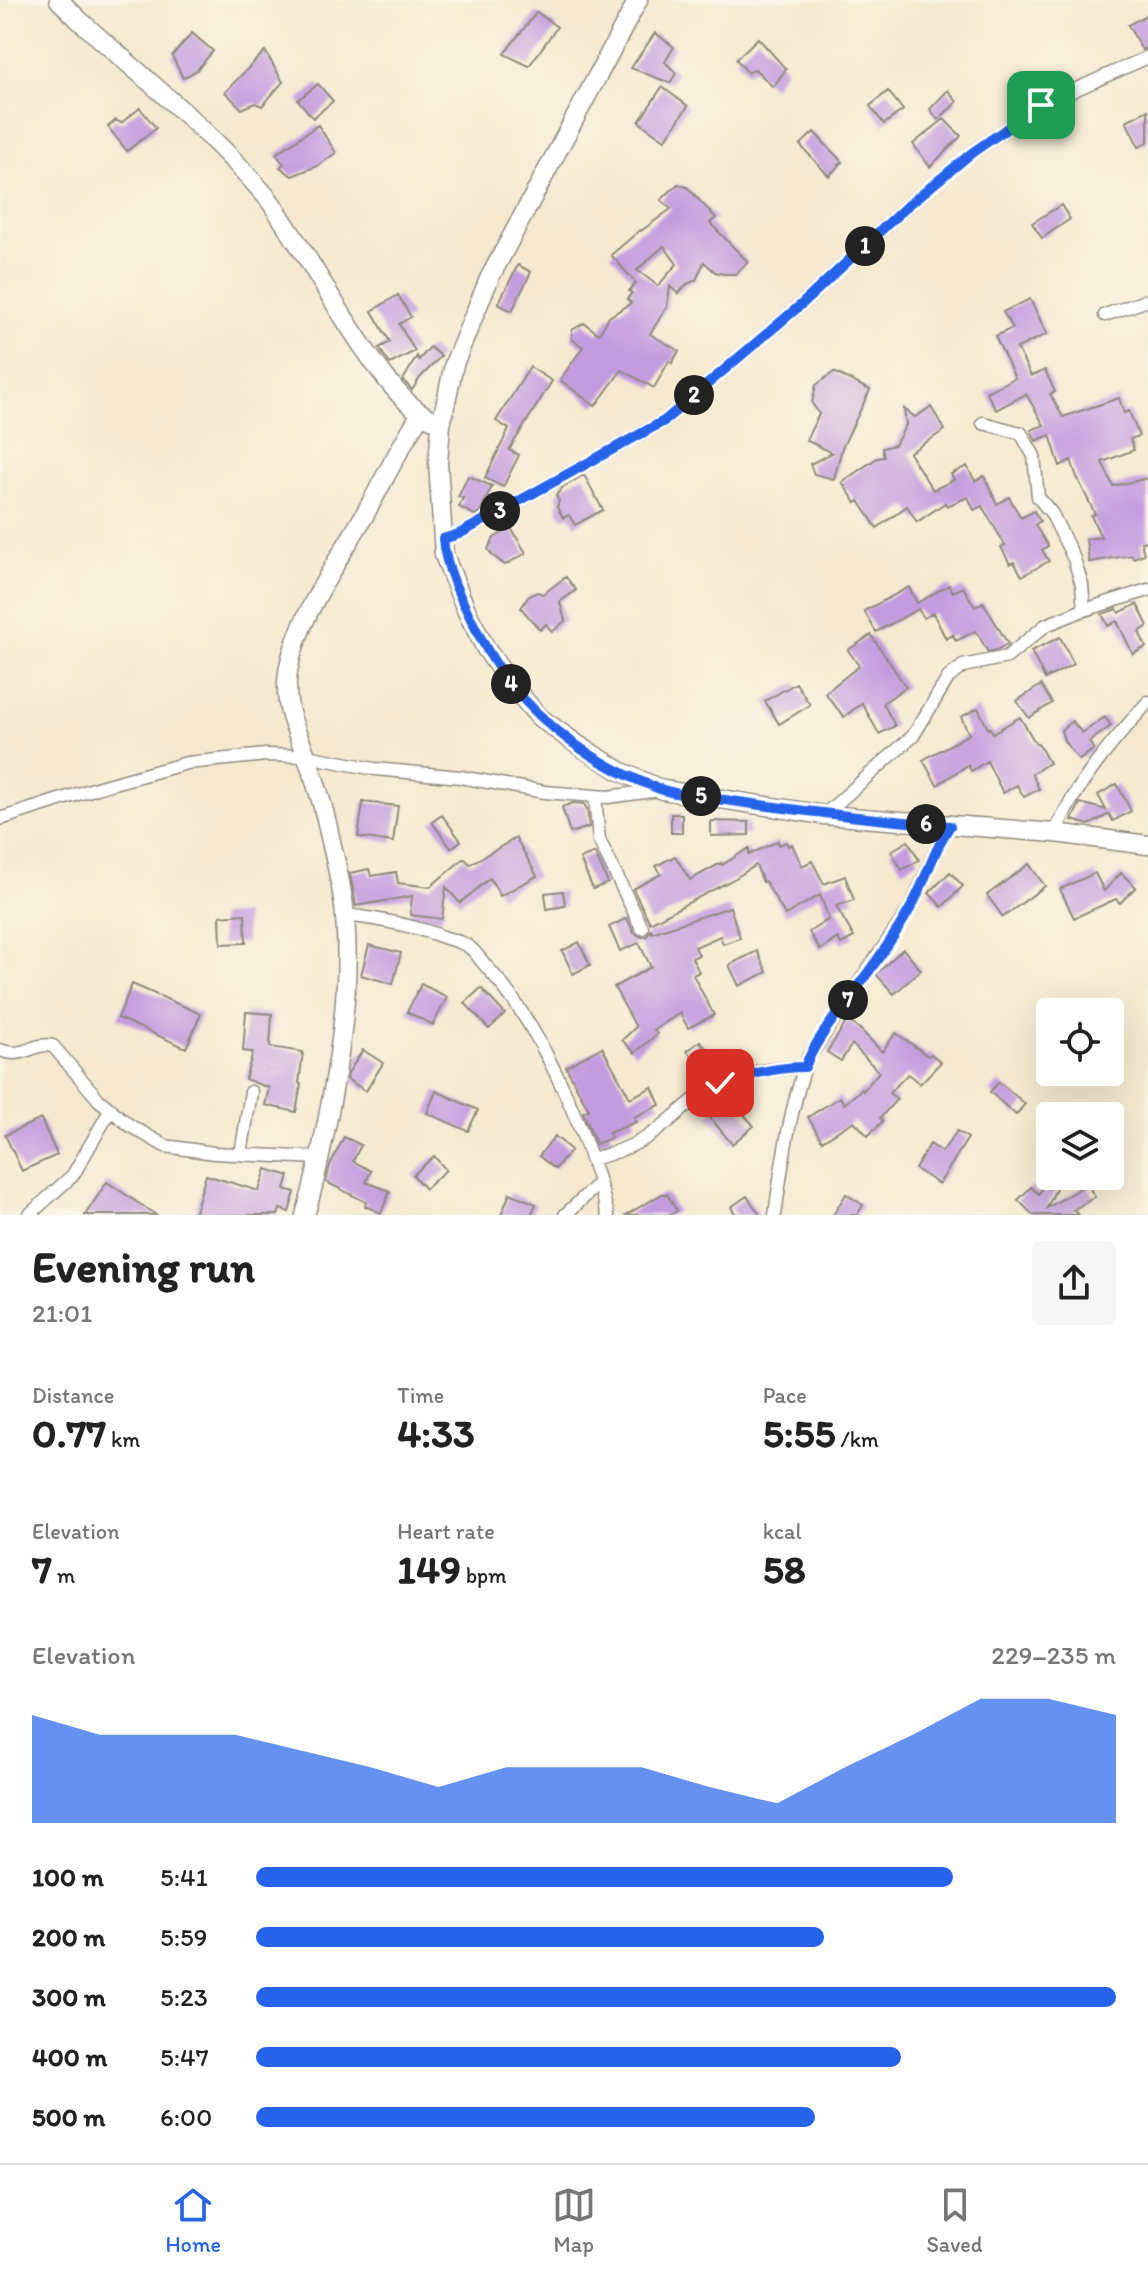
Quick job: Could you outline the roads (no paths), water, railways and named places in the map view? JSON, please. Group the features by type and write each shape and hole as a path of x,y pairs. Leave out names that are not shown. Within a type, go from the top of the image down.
{"main road":[{"path":"59,0 214,141 267,196 369,356 392,386 421,414 441,425"},
{"path":"638,0 489,279 454,364 441,425 438,463 444,555 486,649 539,717 620,771 663,790 824,815 1055,833 1148,845"},
{"path":"305,1215 317,1176 339,1064 346,975 345,915 327,824 307,756 295,731 288,703 287,681 290,662 309,611 421,414"}],"street":[{"path":"443,539 459,534 664,421 803,303 906,207 973,152 1041,105 1148,57"},
{"path":"1105,315 1148,300"},
{"path":"983,423 1021,433 1034,456 1038,497 1052,514 1074,559 1082,585 1084,610"},
{"path":"824,815 913,736 948,678 963,666 1007,657 1046,625 1148,590"},
{"path":"1055,833 1064,811 1116,738 1148,702"},
{"path":"0,819 187,763 266,755 307,756 375,769 460,777 545,792 608,797 663,790"},
{"path":"595,796 599,840 642,928"},
{"path":"775,1215 799,1083 808,1058 911,907 950,826"},
{"path":"345,915 419,927 468,946 499,980 531,1029 558,1080 592,1159 608,1215"},
{"path":"0,1050 9,1054 46,1044 53,1046 99,1100 129,1125 165,1146 214,1153 320,1158"},
{"path":"592,1159 635,1144 720,1083 788,1067 805,1067"},
{"path":"241,1154 251,1092"},
{"path":"29,1215 73,1175 111,1109"},
{"path":"565,1215 598,1184"}]}
